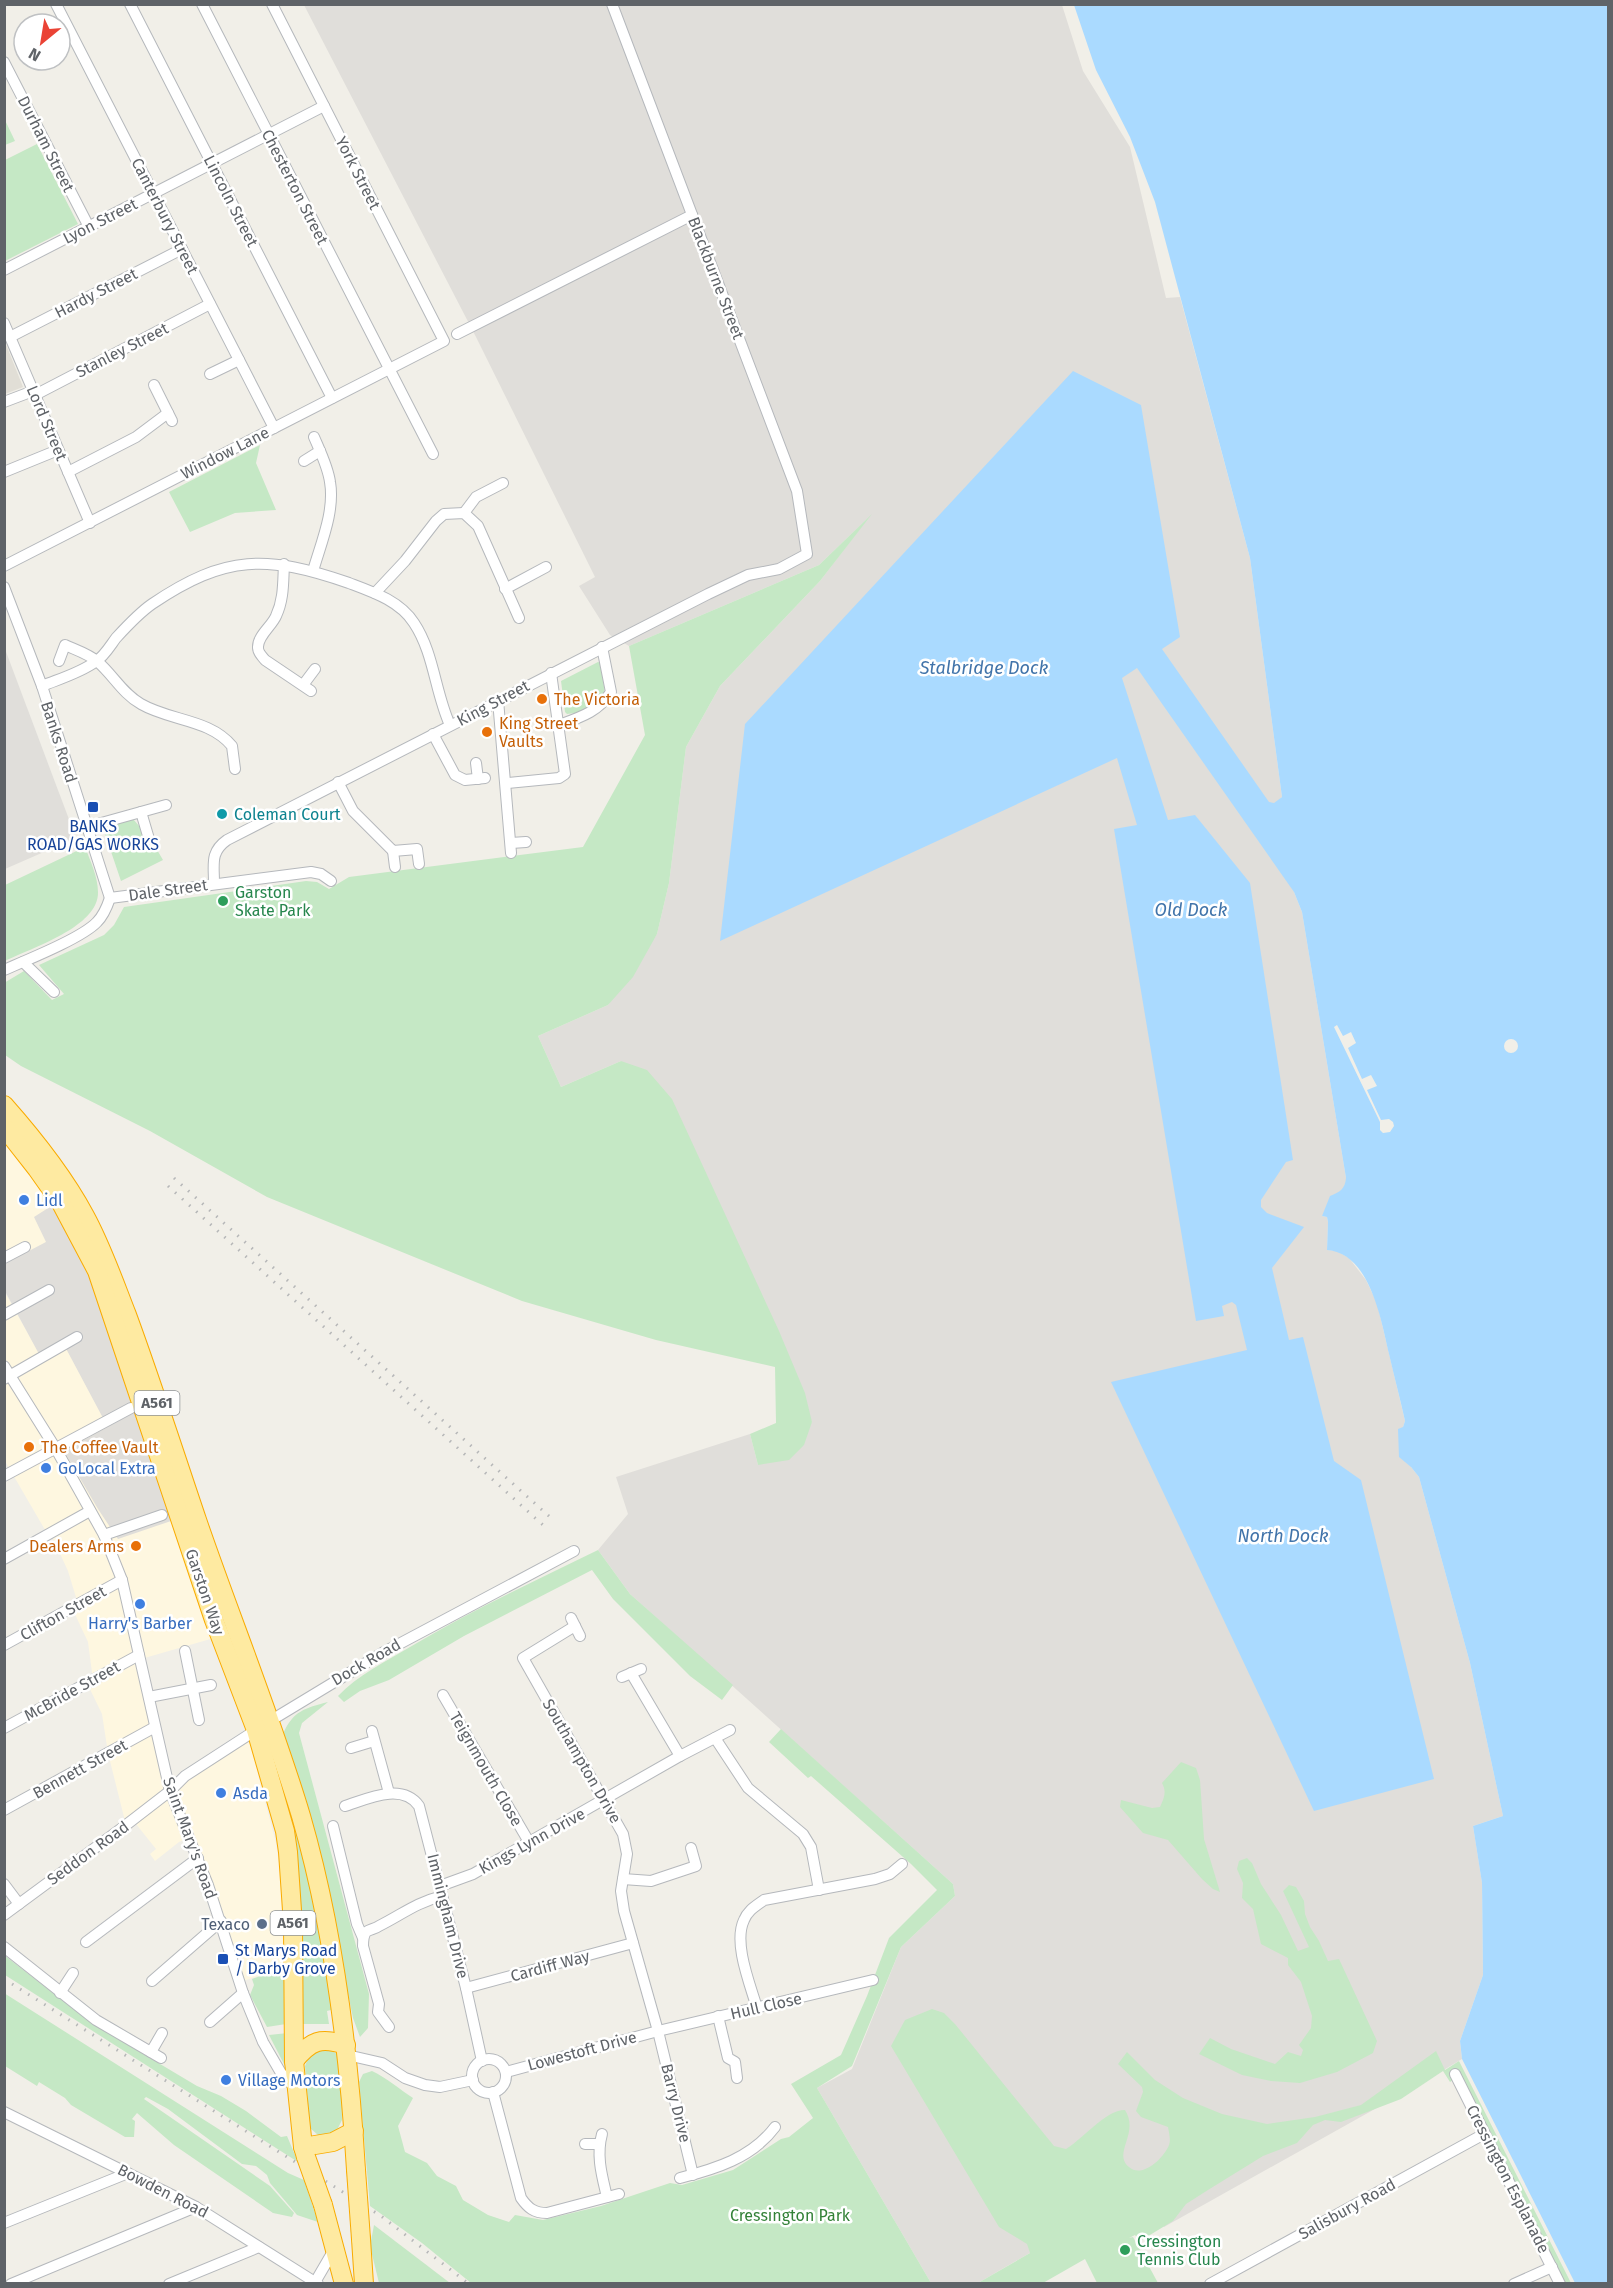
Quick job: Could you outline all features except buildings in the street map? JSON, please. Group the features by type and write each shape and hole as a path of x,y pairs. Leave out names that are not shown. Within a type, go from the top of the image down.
{"highway":[{"name":"Garston Way","path":"4,1106 42,1149 60,1175 86,1217 106,1261 136,1340 221,1590 263,1726 285,1831 293,1925 294,2061 297,2089"},
{"name":"Garston Way","path":"4,1127 61,1203 97,1271 214,1620 301,1816 319,1888 347,2050"},
{"path":"294,2061 304,2048 313,2043 329,2040 347,2050"},
{"name":"A561","path":"347,2050 364,2283"},
{"name":"A561","path":"297,2089 305,2152 323,2205 344,2283"},
{"path":"305,2152 333,2142 354,2131"}],"street":[{"name":"Canterbury Street","path":"56,4 274,428"},
{"name":"Lincoln Street","path":"130,4 332,398"},
{"name":"Chesterton Street","path":"202,4 433,454"},
{"name":"York Street","path":"272,4 444,341"},
{"name":"Blackburne Street","path":"612,4 797,491 807,554"},
{"name":"Durham Street","path":"4,62 89,227"},
{"name":"Lyon Street","path":"4,270 324,106"},
{"path":"457,334 692,215"},
{"name":"Hardy Street","path":"10,337 182,249"},
{"name":"Stanley Street","path":"4,402 34,393 210,304"},
{"name":"Lord Street","path":"4,323 90,523"},
{"name":"Window Lane","path":"4,566 444,341"},
{"path":"210,374 239,360"},
{"path":"68,472 170,417 154,385"},
{"path":"313,571 331,496 330,481 315,437"},
{"path":"4,472 58,450"},
{"path":"304,461 320,451"},
{"path":"464,513 476,497 503,483"},
{"path":"375,592 405,561 436,520 444,514 464,513 478,526 519,618"},
{"name":"King Street","path":"214,883 214,858 219,846 338,782 602,647 748,575 779,569 807,554"},
{"path":"42,686 97,661 132,621 149,606 178,587 216,570 240,564 284,564 313,571 375,592 399,607 413,621 425,642 450,725"},
{"path":"284,564 281,603 276,617 259,639 260,655 307,688 315,669"},
{"path":"505,589 546,567"},
{"name":"Banks Road","path":"4,587 42,686 110,898"},
{"path":"59,661 62,642 97,661 127,694 144,706 215,730 232,746 236,769"},
{"path":"559,725 594,712 612,692 602,647"},
{"path":"507,783 559,778 565,774 551,673"},
{"path":"498,700 511,848 526,842"},
{"path":"433,734 456,775 465,780 482,778 476,763"},
{"path":"338,782 353,811 393,851 395,867"},
{"path":"87,826 166,805"},
{"path":"141,812 149,839"},
{"path":"393,851 417,849 419,864"},
{"name":"Dale Street","path":"110,898 311,872 321,874 331,881"},
{"path":"4,970 95,925 105,913 110,898"},
{"path":"23,962 54,992"},
{"path":"4,1258 25,1247"},
{"path":"4,1315 49,1290"},
{"path":"6,1374 77,1337"},
{"name":"Saint Mary's Road","path":"6,1374 57,1449 104,1535 122,1580 170,1791 198,1858 221,1921 243,1994 263,2042 281,2073 297,2089"},
{"path":"4,1476 131,1408"},
{"path":"4,1559 90,1511"},
{"path":"104,1535 162,1515"},
{"name":"Dock Road","path":"170,1791 185,1776 384,1652 574,1551"},
{"name":"Clifton Street","path":"4,1645 122,1580"},
{"name":"Southampton Drive","path":"576,1627 523,1658 623,1834 627,1854 621,1891 624,1911 658,2031"},
{"path":"185,1651 200,1720"},
{"name":"McBride Street","path":"4,1728 140,1655"},
{"path":"632,1673 680,1756"},
{"path":"149,1697 211,1685"},
{"name":"Teignmouth Close","path":"443,1695 529,1842"},
{"name":"Bennett Street","path":"4,1810 154,1727"},
{"name":"Kings Lynn Drive","path":"363,1938 369,1930 378,1927 402,1911 473,1874 730,1730"},
{"path":"345,1806 389,1793 373,1736 351,1748"},
{"path":"715,1738 748,1788 803,1834 811,1847 819,1890"},
{"name":"Seddon Road","path":"4,1914 170,1791"},
{"name":"Immingham Drive","path":"389,1793 414,1799 419,1806 466,1988 482,2061"},
{"path":"333,1826 379,2004 374,2014 389,2027"},
{"path":"622,1880 651,1881 696,1866 691,1848"},
{"path":"86,1942 198,1858"},
{"path":"756,2008 740,1944 744,1918 751,1909 764,1900 875,1879 890,1874 902,1864"},
{"path":"4,1884 19,1904"},
{"path":"152,1981 221,1921"},
{"name":"Cardiff Way","path":"466,1988 633,1943"},
{"path":"4,1947 96,2020 156,2055 162,2033"},
{"path":"60,1993 72,1973"},
{"name":"Hull Close","path":"658,2031 873,1980"},
{"path":"210,2022 243,1994"},
{"path":"718,2016 728,2058 735,2062 737,2078"},
{"name":"Lowestoft Drive","path":"506,2072 658,2031"},
{"name":"Barry Drive","path":"658,2031 693,2175"},
{"path":"347,2050 382,2063 405,2078 425,2085 440,2087 473,2080"},
{"path":"492,2059 498,2061 506,2072 504,2085 493,2092 480,2090 473,2080 475,2067 482,2061 492,2059"},
{"name":"Cressington Esplanade","path":"1455,2074 1560,2283"},
{"path":"493,2092 521,2198 528,2208 538,2212 547,2212 619,2194"},
{"name":"Bowden Road","path":"4,2112 196,2206 316,2282 334,2248"},
{"path":"680,2178 737,2159 760,2143 774,2127"},
{"name":"Salisbury Road","path":"1210,2283 1484,2134"},
{"path":"585,2144 601,2139 601,2172 607,2197"},
{"path":"4,2223 128,2173"},
{"path":"10,2283 196,2206"},
{"path":"169,2283 259,2247"},
{"path":"1514,2283 1552,2267"}],"shaded area":[{"path":"304,5 1062,5 1083,71 1130,147 1166,298 1180,297 1250,558 1282,797 1278,801 1294,892 1302,912 1346,1178 1346,1186 1322,1216 1327,1217 1328,1222 1327,1250 1337,1251 1349,1258 1366,1280 1377,1303 1405,1421 1403,1427 1411,1467 1419,1477 1470,1663 1503,1816 1473,1826 1482,1883 1483,1975 1460,2041 1462,2059 1164,2227 1142,2188 978,2283 931,2283 817,2088 852,2069 901,1947 955,1896 953,1884 630,1594 598,1550 628,1514 616,1477 750,1434 758,1465 812,1422 621,1061 561,1087 538,1036 608,1005 657,934 669,883 686,747 720,686 820,581 868,518 819,565 629,646 610,635 579,586 595,577 476,337"},
{"path":"5,342 23,387 4,394"},
{"path":"5,649 76,838 4,869"},
{"name":"Lidl","path":"4,1139 53,1205 35,1217 47,1242 5,1264"},
{"path":"53,1205 91,1280 131,1403 103,1418 62,1341 39,1354 5,1291 4,1264 46,1242 34,1217"},
{"path":"4,1291 39,1353 62,1340 108,1427 64,1451 171,1521 214,1638 141,1659 170,1790 248,1736 276,1843 285,1905 287,1962 283,1976 279,1969 240,1982 189,1838 179,1842 155,1861 150,1854 156,1849 133,1820 126,1825 108,1753 102,1714 87,1683 93,1680 88,1642 72,1608 78,1604 68,1571 51,1534 48,1535 5,1461"},
{"path":"135,1412 171,1521 118,1539 64,1451"}],"green space":[{"path":"4,118 15,141 5,145 4,145"},
{"path":"37,144 78,224 5,261 5,160"},
{"path":"260,445 256,463 276,510 235,513 190,532 169,492"},
{"path":"872,514 820,581 720,686 686,747 669,883 657,934 633,977 608,1005 538,1036 561,1087 621,1061 647,1070 672,1099 779,1331 805,1393 812,1422 804,1445 789,1460 758,1465 750,1434 776,1423 775,1367 656,1340 522,1301 267,1197 150,1131 21,1066 5,1055 4,983 24,971 52,1000 64,994 39,965 104,935 114,925 124,907 306,881 317,882 329,889 349,877 583,847 645,735 629,646 819,565"},
{"path":"598,662 601,663 605,694 592,708 577,715 567,714 561,681"},
{"path":"133,819 140,827 143,840 153,843 163,860 121,881 103,828"},
{"path":"85,847 98,886 95,904 88,916 62,935 5,961 5,885"},
{"path":"598,1550 630,1594 733,1685 722,1700 690,1676 613,1599 592,1570 464,1636 389,1680 360,1691 344,1702 338,1696 363,1675 433,1634"},
{"path":"328,1702 302,1723 299,1733 369,1994 368,2028 360,2037 353,2018 329,1900 283,1734 296,1715 313,1706"},
{"name":"Cressington Park","path":"781,1729 953,1884 955,1896 901,1947 852,2066 817,2088 931,2283 471,2283 422,2243 370,2206 359,2082 363,2074 372,2071 413,2098 398,2126 405,2152 427,2163 437,2176 456,2186 463,2200 488,2215 509,2222 515,2215 543,2220 601,2206 670,2183 682,2185 733,2170 781,2139 789,2137 813,2118 791,2084 841,2055 889,1938 937,1890 911,1864 811,1776 808,1778 769,1742"},
{"path":"272,1747 315,1895 335,2009 327,2011 329,2024 299,2024 293,1832"},
{"path":"1181,1762 1196,1768 1200,1780 1204,1839 1220,1892 1202,1879 1168,1840 1143,1833 1120,1807 1121,1800 1152,1808 1160,1807 1165,1792 1162,1783"},
{"path":"1247,1858 1281,1915 1298,1951 1309,1947 1283,1891 1289,1885 1296,1887 1304,1901 1305,1914 1310,1927 1328,1961 1339,1959 1377,2041 1373,2053 1337,2072 1300,2083 1271,2081 1242,2075 1199,2054 1210,2038 1231,2049 1275,2064 1288,2052 1301,2056 1303,2050 1299,2045 1311,2028 1312,2016 1301,1982 1288,1965 1288,1958 1261,1944 1253,1909 1242,1898 1243,1883 1237,1869 1239,1861"},
{"path":"4,1955 93,2024 197,2086 221,2096 246,2111 281,2137 287,2136 298,2162 5,1975"},
{"path":"280,1969 286,1982 286,2024 267,2027 250,1995 254,1985 252,1979"},
{"path":"4,1993 288,2173 304,2180 318,2222 297,2215 270,2183 267,2175 256,2166 242,2164 168,2109 146,2097 144,2099 270,2186 294,2213 292,2217 273,2213 174,2145 137,2113 132,2119 135,2121 134,2137 125,2137 71,2105 65,2098 39,2082 37,2086 5,2066"},
{"path":"932,2009 944,2013 955,2024 1054,2146 1066,2149 1102,2120 1117,2111 1125,2110 1130,2127 1123,2155 1129,2167 1134,2170 1146,2169 1158,2161 1169,2145 1170,2139 1168,2127 1141,2117 1136,2111 1143,2092 1142,2087 1118,2064 1127,2052 1155,2080 1183,2098 1222,2114 1267,2124 1315,2117 1361,2105 1436,2051 1445,2070 1459,2061 1571,2283 1564,2283 1490,2131 1453,2080 1450,2082 1443,2071 1401,2099 1341,2122 1325,2120 1313,2125 1297,2143 1263,2156 1186,2204 1173,2221 1140,2241 1135,2235 1129,2238 1133,2237 1158,2283 1097,2283 1085,2259 1043,2283 978,2283 1030,2253 1027,2244 999,2227 891,2046 905,2020"},
{"path":"288,2033 289,2067 285,2066 269,2035"},
{"path":"326,2048 341,2056 342,2120 336,2132 327,2137 318,2135 310,2128 305,2066 313,2054"},
{"path":"374,2225 450,2283 379,2283 370,2246"}],"water":[{"path":"1074,5 1608,5 1608,2283 1575,2283 1462,2059 1460,2041 1483,1975 1482,1883 1473,1826 1503,1816 1470,1663 1419,1477 1399,1457 1398,1429 1403,1427 1405,1421 1377,1307 1371,1290 1354,1263 1342,1254 1327,1250 1328,1222 1327,1217 1322,1216 1330,1196 1341,1190 1346,1178 1302,912 1294,892 1137,668 1122,678 1168,820 1195,815 1250,883 1293,1160 1286,1162 1261,1200 1261,1207 1267,1213 1304,1227 1272,1268 1289,1340 1303,1337 1334,1461 1361,1480 1434,1779 1314,1811 1111,1382 1247,1350 1236,1305 1232,1302 1222,1306 1224,1316 1196,1321 1114,829 1137,825 1117,758 720,941 745,724 1073,371 1141,405 1180,637 1162,649 1269,802 1274,803 1282,797 1250,558 1155,202 1130,137 1096,70"}],"pier":[{"path":"1337,1025 1343,1036 1351,1032 1356,1043 1348,1048 1362,1079 1371,1075 1377,1086 1367,1090 1381,1120 1389,1119 1393,1122 1394,1126 1390,1132 1383,1133 1380,1130 1380,1122 1334,1027"},
{"path":"1511,1039 1516,1041 1518,1046 1516,1051 1511,1053 1506,1051 1504,1046 1506,1041"}],"railway":[{"path":"174,1178 551,1518"},
{"path":"168,1186 544,1526"},
{"path":"4,1979 381,2216 469,2284"}],"place":[{"name":"The Victoria","path":"542,699"},
{"name":"King Street Vaults","path":"487,732"},
{"name":"BANKS ROAD/GAS WORKS","path":"93,807"},
{"name":"Coleman Court","path":"222,814"},
{"name":"Garston Skate Park","path":"223,901"},
{"name":"Lidl","path":"24,1200"},
{"name":"The Coffee Vault","path":"29,1447"},
{"name":"GoLocal Extra","path":"46,1468"},
{"name":"Dealers Arms","path":"136,1546"},
{"name":"Harry's Barber","path":"140,1604"},
{"name":"Asda","path":"221,1793"},
{"name":"Texaco","path":"262,1924"},
{"name":"St Marys Road / Darby Grove","path":"223,1959"},
{"name":"Village Motors","path":"226,2080"},
{"name":"Cressington Tennis Club","path":"1125,2250"}],"water label":[{"name":"Stalbridge Dock","path":"984,668"},
{"name":"Old Dock","path":"1191,910"},
{"name":"North Dock","path":"1283,1536"}]}
